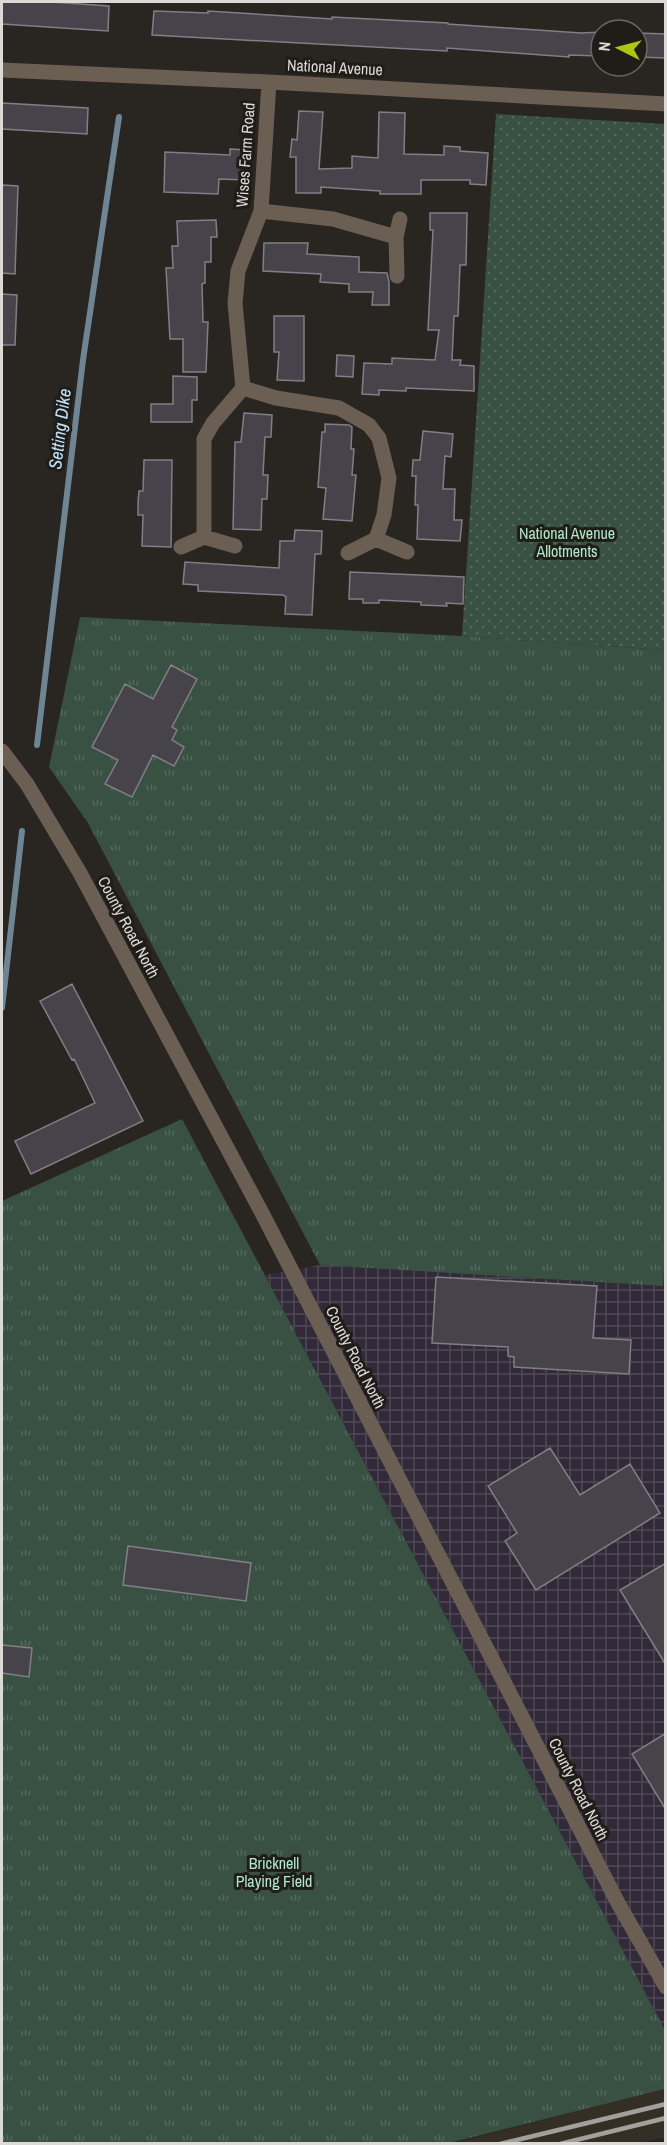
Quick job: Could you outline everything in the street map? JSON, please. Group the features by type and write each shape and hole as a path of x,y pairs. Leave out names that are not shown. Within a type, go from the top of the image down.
{"street":[{"name":"National Avenue","path":"2,70 666,104"},
{"name":"Wises Farm Road","path":"243,388 235,303 238,271 261,211 269,82"},
{"path":"261,211 333,219 396,237"},
{"path":"397,276 396,237 400,219"},
{"path":"204,537 204,439 213,423 243,388 276,398 339,408 369,424 379,438 389,478 384,515 376,538 348,553"},
{"path":"181,547 204,537 235,546"},
{"path":"376,538 407,552"},
{"name":"County Road North","path":"2,751 27,784 80,873 261,1213 618,1903 666,1987"}],"shaded area":[{"path":"665,1233 665,2030 265,1275 320,1265 662,1286"},
{"path":"665,2089 665,2137 637,2144 449,2144"}],"green space":[{"name":"National Avenue Allotments","path":"496,114 665,124 665,650 462,636"},
{"path":"80,617 462,636 665,650 666,1233 663,1286 320,1265 88,823 49,767"},
{"name":"Bricknell Playing Field","path":"182,1119 665,2030 665,2089 449,2143 2,2143 2,1201"}],"building":[{"path":"2,2 52,2 109,6 108,31 2,24"},
{"path":"154,11 208,13 208,11 589,33 589,56 569,55 569,57 447,48 447,51 152,35"},
{"path":"649,33 666,34 666,58 649,57"},
{"path":"2,103 88,108 87,134 2,129"},
{"path":"299,111 323,112 319,169 352,168 352,156 378,158 379,112 405,113 404,154 444,155 444,146 460,147 460,151 488,153 486,185 470,184 470,180 421,180 421,194 380,194 380,191 321,187 321,193 296,193 296,157 290,157 292,139 297,140"},
{"path":"230,149 247,150 246,180 219,179 218,194 164,192 165,152 230,155"},
{"path":"2,185 18,186 15,274 2,273"},
{"path":"430,213 467,213 466,265 460,265 458,316 454,316 452,360 461,360 460,365 474,366 474,391 406,388 406,391 379,390 379,395 362,394 364,363 392,364 392,358 435,360 439,330 428,330 433,230 430,230"},
{"path":"216,220 217,237 211,237 211,262 205,262 205,283 202,284 203,322 208,322 206,372 183,372 183,339 170,339 166,268 173,268 172,246 178,246 177,221"},
{"path":"264,243 308,243 307,254 359,257 359,272 387,273 389,305 372,305 373,292 349,292 349,284 320,282 321,274 263,271"},
{"path":"2,294 17,295 15,345 2,345"},
{"path":"274,316 304,316 304,381 277,380 279,352 274,352"},
{"path":"337,355 354,356 353,377 336,376"},
{"path":"173,376 197,377 197,400 192,400 192,422 151,422 151,404 173,404"},
{"path":"244,413 272,415 271,437 265,437 263,475 268,475 267,499 262,499 261,530 233,529 235,442 241,442"},
{"path":"325,424 352,427 351,449 354,449 352,475 356,475 352,521 323,519 326,488 318,487 322,432 325,432"},
{"path":"423,431 453,434 451,457 445,456 443,489 455,489 454,520 462,520 460,541 417,539 416,476 412,476 413,460 420,460"},
{"path":"144,460 172,460 171,547 142,546 143,515 138,515 138,502 139,491 143,491"},
{"path":"295,530 322,531 321,554 315,554 312,615 285,614 286,597 283,595 198,591 198,585 183,584 185,562 279,568 280,541 294,541"},
{"path":"350,572 464,577 463,604 421,605 421,602 379,600 379,603 363,603 363,599 349,599"},
{"path":"171,665 197,679 172,727 177,730 172,740 184,747 174,766 153,755 132,797 105,784 118,760 92,747 125,684 153,699"},
{"path":"72,984 143,1121 31,1174 15,1141 95,1103 74,1059 72,1060 40,1001"},
{"path":"436,1277 597,1286 593,1338 631,1340 629,1374 514,1367 514,1357 508,1356 508,1347 432,1343"},
{"path":"550,1448 580,1495 630,1464 660,1513 536,1590 505,1541 517,1533 488,1486"},
{"path":"128,1546 251,1563 246,1601 123,1585"},
{"path":"666,1563 666,1665 620,1590"},
{"path":"2,1645 32,1648 29,1677 2,1673"},
{"path":"666,1733 666,1810 632,1754"}],"waterway":[{"name":"Setting Dike","path":"37,745 83,360 119,117"},
{"name":"Setting Dike","path":"2,1008 22,831"}],"railway":[{"path":"500,2144 666,2104"},
{"path":"560,2144 666,2118"}]}
